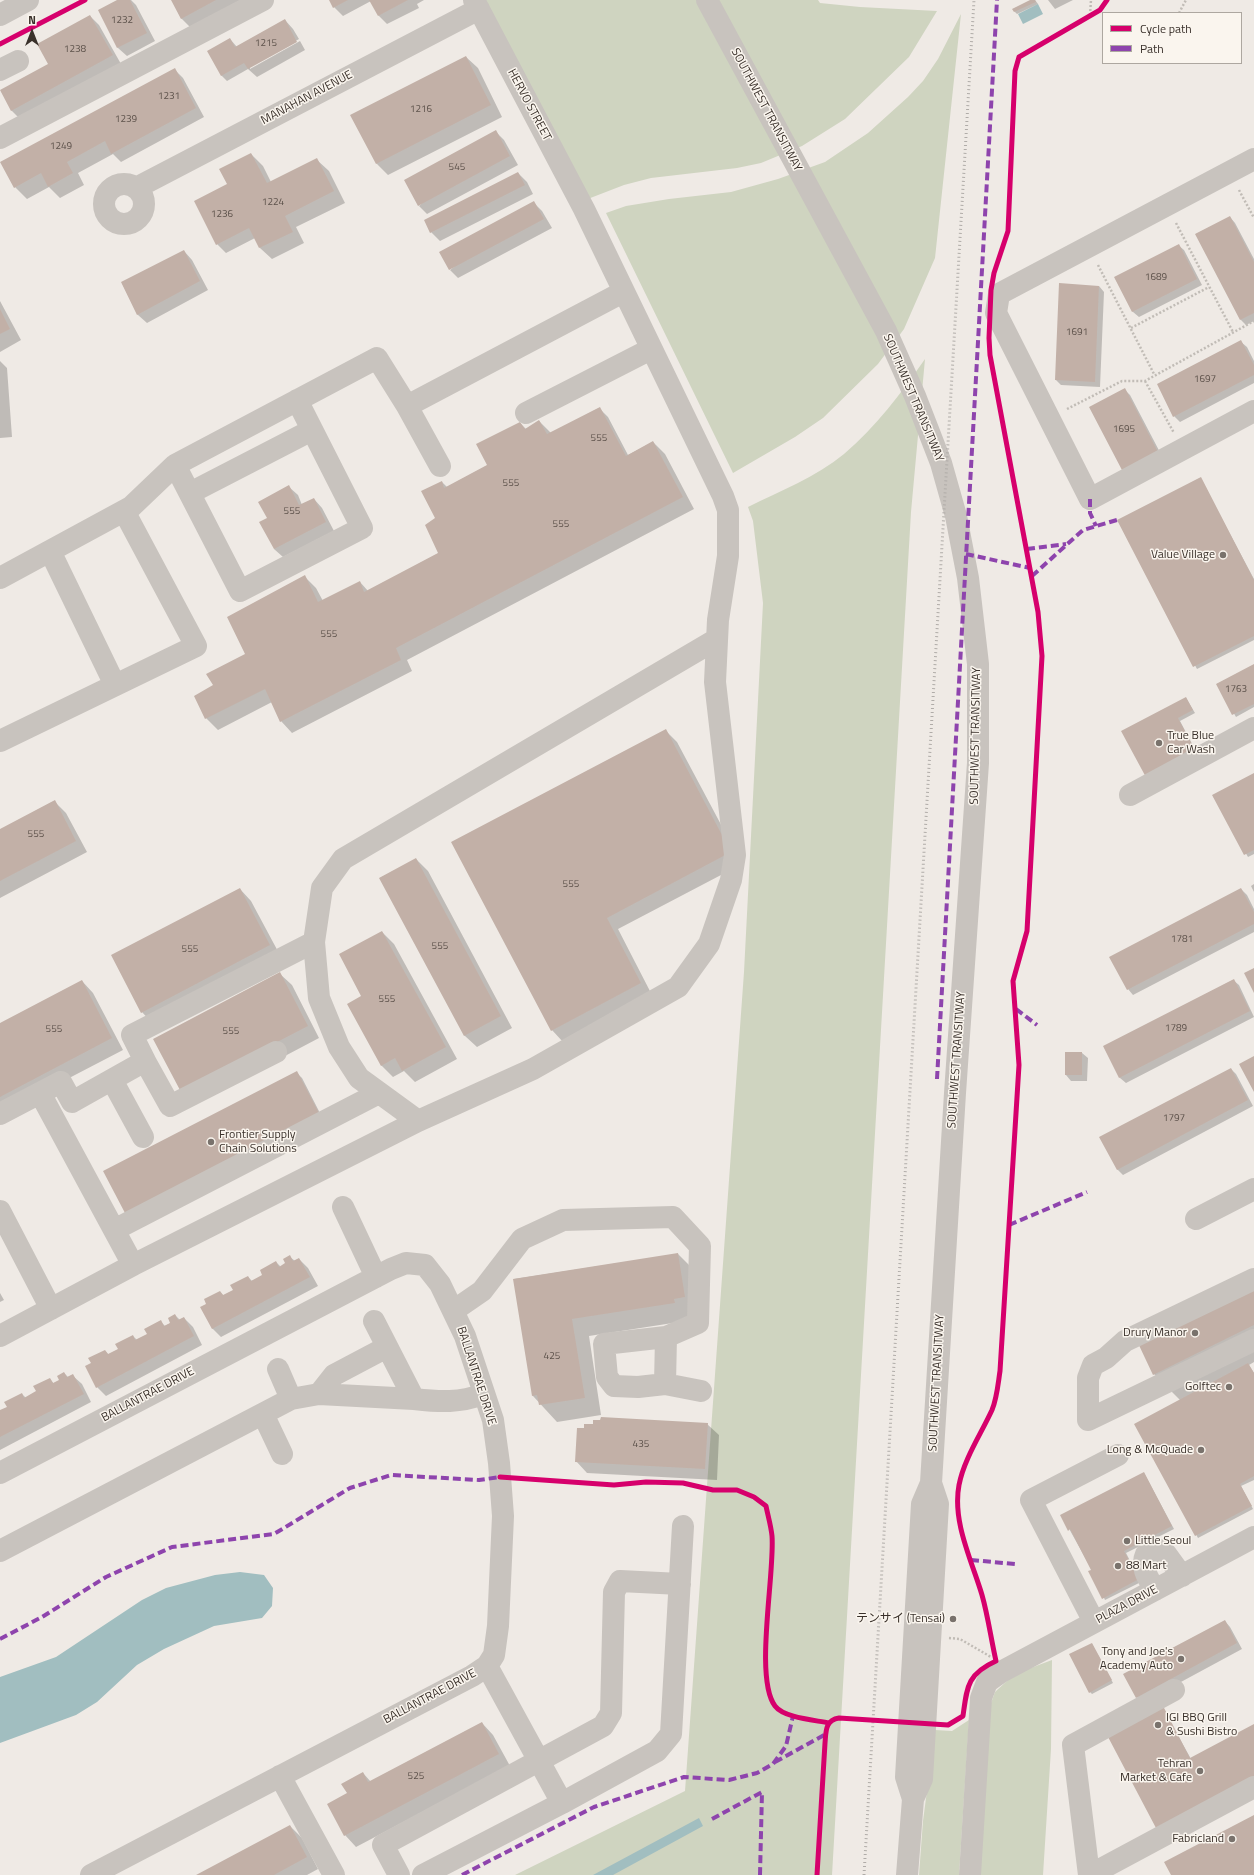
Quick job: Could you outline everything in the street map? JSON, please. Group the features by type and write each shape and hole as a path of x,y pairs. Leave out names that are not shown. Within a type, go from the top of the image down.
{"street":[{"path":"0,14 28,0"},
{"path":"0,138 263,0"},
{"name":"SOUTHWEST TRANSITWAY","path":"708,0 886,331 915,396 945,478 956,516 968,578 978,664 978,763 931,1483 938,1504 928,1708 922,1779 913,1799 907,1875"},
{"name":"MANAHAN AVENUE","path":"136,188 476,4"},
{"name":"HERVO STREET","path":"0,1336 133,1265 418,1121 533,1069 678,987 709,944 730,887 735,855 715,682 718,620 728,556 728,510 723,496 584,210 476,4"},
{"path":"1254,159 999,294 996,313 1090,498 1254,412"},
{"path":"407,406 623,292"},
{"path":"526,413 651,349"},
{"path":"0,578 131,507 175,466 377,358 407,406 440,466"},
{"path":"175,466 240,592 362,528 297,400"},
{"path":"190,493 312,430"},
{"path":"0,742 196,646 124,511"},
{"path":"50,551 116,685"},
{"path":"418,1121 359,1078 339,1047 319,998 314,942 322,888 342,860 717,639"},
{"path":"1130,795 1254,728"},
{"path":"276,1052 170,1106 132,1035 314,942"},
{"path":"0,1114 62,1082 72,1102 145,1061"},
{"path":"112,1080 144,1137"},
{"path":"40,1093 133,1265"},
{"path":"114,1230 380,1093"},
{"path":"1196,1219 1254,1189"},
{"path":"343,1207 376,1277"},
{"path":"0,1211 51,1309"},
{"path":"453,1311 482,1291 522,1239 564,1220 673,1217 700,1246 698,1323 666,1337 604,1344 606,1377 614,1386 638,1387 665,1384 701,1391"},
{"name":"BALLANTRAE DRIVE","path":"0,1473 376,1277 406,1263 424,1265 440,1284 465,1336 493,1420 499,1463 503,1516 498,1626 494,1655 487,1666 472,1676 91,1875"},
{"path":"1254,1279 1125,1341 1106,1358 1094,1365 1088,1378 1088,1420 1254,1340"},
{"path":"374,1321 414,1399"},
{"path":"665,1384 666,1337"},
{"path":"318,1394 334,1375 387,1347"},
{"path":"278,1370 291,1399"},
{"path":"0,1551 291,1399 318,1394 442,1402 467,1400 484,1394"},
{"path":"263,1414 282,1454"},
{"path":"1094,1622 1031,1500 1118,1456"},
{"path":"423,1875 562,1803 657,1751 671,1734 683,1526"},
{"name":"PLAZA DRIVE","path":"970,1875 981,1698 995,1662 1094,1622 1254,1537"},
{"path":"1155,1590 1144,1571 1143,1560 1146,1554 1160,1550 1166,1554 1182,1576"},
{"path":"399,1875 384,1845 603,1726 611,1713 614,1592 620,1581 680,1584"},
{"path":"487,1666 562,1803"},
{"path":"1174,1690 1073,1745 1089,1875 1254,1787"},
{"path":"280,1776 328,1873"}],"path":[{"path":"1084,19 1093,14 1091,0"},
{"path":"1180,12 1186,0"},
{"path":"1239,190 1254,218"},
{"path":"1176,223 1233,332"},
{"path":"1098,264 1154,374"},
{"path":"1131,328 1209,287"},
{"path":"1067,409 1122,381 1145,381 1154,374 1254,321"},
{"path":"1145,381 1183,449"},
{"path":"944,1638 960,1639 995,1662"}],"green space":[{"path":"474,0 818,0 820,3 860,7 937,11 909,57 845,119 802,146 761,163 737,168 651,178 624,185 580,202"},
{"path":"961,14 935,258 904,329 878,364 823,418 795,437 733,473 606,213 626,206 669,199 731,192 778,179 825,162 868,133 908,97 923,81 938,59"},
{"path":"925,359 911,512 832,1875 515,1875 685,1791 744,972 763,603 753,521 748,507 822,470 856,444 897,397"},
{"path":"1052,1660 1051,1749 1043,1875 974,1875 984,1722 995,1692 1009,1679 1028,1669"},
{"path":"969,1720 959,1875 919,1875 923,1821 935,1730 952,1731"}],"water":[{"path":"1038,4 1043,14 1023,24 1018,14"},
{"path":"240,1572 264,1575 273,1588 272,1606 262,1618 214,1626 164,1649 137,1665 97,1702 76,1715 0,1743 0,1677 56,1657 142,1600 166,1588 215,1575"},
{"path":"699,1818 703,1826 613,1875 593,1875"}],"building":[{"path":"117,0 130,0 147,33 117,48 98,10"},
{"path":"171,0 216,0 181,19"},
{"path":"329,0 348,0 333,8"},
{"path":"369,0 408,0 378,16"},
{"path":"1030,0 1035,0 1036,2 1014,12 1012,9"},
{"path":"90,15 113,55 11,111 0,90 48,64 37,44"},
{"path":"285,19 297,42 248,69 244,63 221,76 207,51 230,38 235,47"},
{"path":"466,56 491,105 376,164 350,115"},
{"path":"175,68 196,108 111,154 105,141 67,162 73,173 48,187 41,173 14,188 0,162"},
{"path":"496,130 510,156 418,206 404,180"},
{"path":"251,153 267,183 317,158 334,191 285,216 293,232 259,248 249,228 216,245 194,201 227,184 219,169"},
{"path":"518,172 525,185 430,233 424,220"},
{"path":"534,201 544,219 449,270 439,252"},
{"path":"1230,216 1254,262 1254,313 1240,320 1195,234"},
{"path":"1179,244 1197,279 1132,312 1114,277"},
{"path":"184,250 200,281 137,315 121,282"},
{"path":"1059,283 1099,286 1095,382 1055,380"},
{"path":"0,309 10,329 0,334"},
{"path":"1241,340 1254,365 1254,375 1173,417 1157,384"},
{"path":"1125,388 1159,454 1123,472 1089,407"},
{"path":"600,407 626,456 653,441 683,497 396,648 401,660 280,722 265,689 205,719 194,696 213,685 206,674 245,654 227,617 305,575 318,602 360,581 364,592 438,553 425,525 435,518 421,491 442,481 444,488 487,465 476,444 520,422 525,429 539,420 547,434"},
{"path":"1201,477 1254,580 1254,636 1193,667 1117,520"},
{"path":"289,485 299,505 314,498 326,522 274,549 259,522 267,518 258,502"},
{"path":"1254,664 1254,704 1232,715 1216,684"},
{"name":"True Blue Car Wash","path":"1186,697 1193,710 1178,718 1197,754 1148,781 1121,731"},
{"path":"666,729 731,852 607,918 641,983 551,1031 451,842"},
{"path":"1254,773 1254,850 1244,855 1212,795"},
{"path":"55,800 76,841 0,881 0,829"},
{"path":"416,858 501,1016 464,1036 379,878"},
{"path":"240,888 270,945 141,1013 111,955"},
{"path":"1241,888 1254,912 1254,924 1127,990 1109,957"},
{"path":"382,931 446,1047 402,1071 395,1058 381,1066 347,1004 361,996 339,954"},
{"path":"1254,968 1254,993 1244,973"},
{"path":"280,972 308,1026 181,1092 153,1039"},
{"path":"1234,979 1250,1011 1119,1078 1103,1046"},
{"path":"82,980 112,1038 0,1097 0,1023"},
{"path":"1065,1052 1082,1052 1082,1075 1065,1075"},
{"path":"1254,1056 1254,1092 1239,1064"},
{"path":"1231,1068 1248,1100 1117,1170 1099,1137"},
{"name":"Frontier Supply Chain Solutions","path":"297,1071 319,1113 125,1213 103,1171"},
{"path":"678,1253 685,1297 674,1299 675,1303 572,1319 585,1398 539,1405 537,1395 532,1396 513,1279"},
{"path":"290,1255 293,1261 299,1258 310,1277 212,1329 200,1307 206,1304 204,1299 220,1291 223,1295 233,1290 230,1285 248,1276 251,1281 262,1275 260,1270 276,1261 279,1267 285,1263 283,1259"},
{"name":"Drury Manor","path":"1254,1283 1254,1325 1153,1375 1137,1341"},
{"path":"175,1314 178,1320 184,1317 194,1336 96,1388 85,1366 91,1363 88,1358 105,1350 108,1354 118,1349 115,1344 133,1335 135,1340 147,1334 144,1329 161,1320 164,1326 170,1323 168,1318"},
{"name":"Long & McQuade","path":"1248,1363 1254,1373 1254,1476 1240,1484 1252,1506 1195,1536 1134,1424"},
{"path":"64,1372 67,1377 73,1374 84,1394 0,1437 0,1410 7,1407 4,1402 22,1393 24,1398 36,1391 33,1386 50,1378 53,1383 59,1380 57,1376"},
{"path":"601,1417 708,1423 705,1469 575,1462 577,1428 584,1428 584,1424 593,1424 593,1420 600,1420"},
{"path":"1144,1472 1172,1526 1124,1551 1139,1579 1102,1599 1088,1571 1091,1570 1070,1529 1068,1531 1060,1515"},
{"name":"Tony and Joe's Academy Auto","path":"1225,1620 1237,1643 1136,1698 1123,1674"},
{"path":"1092,1643 1112,1680 1089,1693 1069,1654"},
{"path":"1163,1706 1190,1758 1254,1724 1254,1776 1156,1828 1107,1735"},
{"path":"482,1722 499,1754 344,1836 327,1804 347,1793 341,1784 363,1772 368,1782"},
{"name":"Fabricland","path":"1254,1815 1254,1875 1171,1875 1164,1862"},
{"path":"290,1825 307,1857 274,1875 196,1875"}],"railway":[{"path":"864,1875 974,0"}],"marked path":[{"path":"937,1079 997,0"},
{"path":"1090,499 1090,513 1096,526"},
{"path":"1032,576 1083,530 1117,520"},
{"path":"1027,549 1066,544"},
{"path":"966,554 1030,568"},
{"path":"1016,1009 1037,1025"},
{"path":"1009,1225 1087,1192"},
{"path":"0,1639 42,1617 106,1577 172,1547 274,1534 350,1488 391,1475 479,1480 500,1477"},
{"path":"971,1560 1015,1564"},
{"path":"462,1875 594,1807 684,1777 729,1780 757,1773 773,1764 786,1746 793,1716"},
{"path":"775,1762 826,1734"},
{"path":"712,1819 762,1792 760,1875"}],"cycle path":[{"path":"0,44 85,0"},
{"path":"817,1875 825,1739 827,1727 831,1721 839,1718 948,1725 963,1716 968,1689 974,1676 986,1666 996,1661 984,1603 964,1541 958,1513 958,1499 961,1475 994,1405 1000,1371 1019,1065 1013,981 1027,931 1042,656 1038,612 990,355 989,338 991,290 994,273 1008,231 1015,71 1019,57 1100,10 1107,0"},
{"path":"500,1477 614,1485 646,1482 683,1483 713,1490 737,1490 754,1497 766,1506 772,1536 766,1650 766,1673 769,1692 775,1706 779,1710 792,1716 829,1723"}],"place":[{"name":"Value Village","path":"1223,555"},
{"name":"True Blue Car Wash","path":"1159,743"},
{"name":"Frontier Supply Chain Solutions","path":"211,1142"},
{"name":"Drury Manor","path":"1195,1333"},
{"name":"Golftec","path":"1229,1387"},
{"name":"Long & McQuade","path":"1201,1450"},
{"name":"Little Seoul","path":"1127,1541"},
{"name":"88 Mart","path":"1118,1566"},
{"name":"テンサイ (Tensai)","path":"953,1619"},
{"name":"Tony and Joe's Academy Auto","path":"1181,1659"},
{"name":"IGI BBQ Grill & Sushi Bistro","path":"1158,1725"},
{"name":"Tehran Market & Cafe","path":"1200,1771"},
{"name":"Fabricland","path":"1232,1839"}]}
